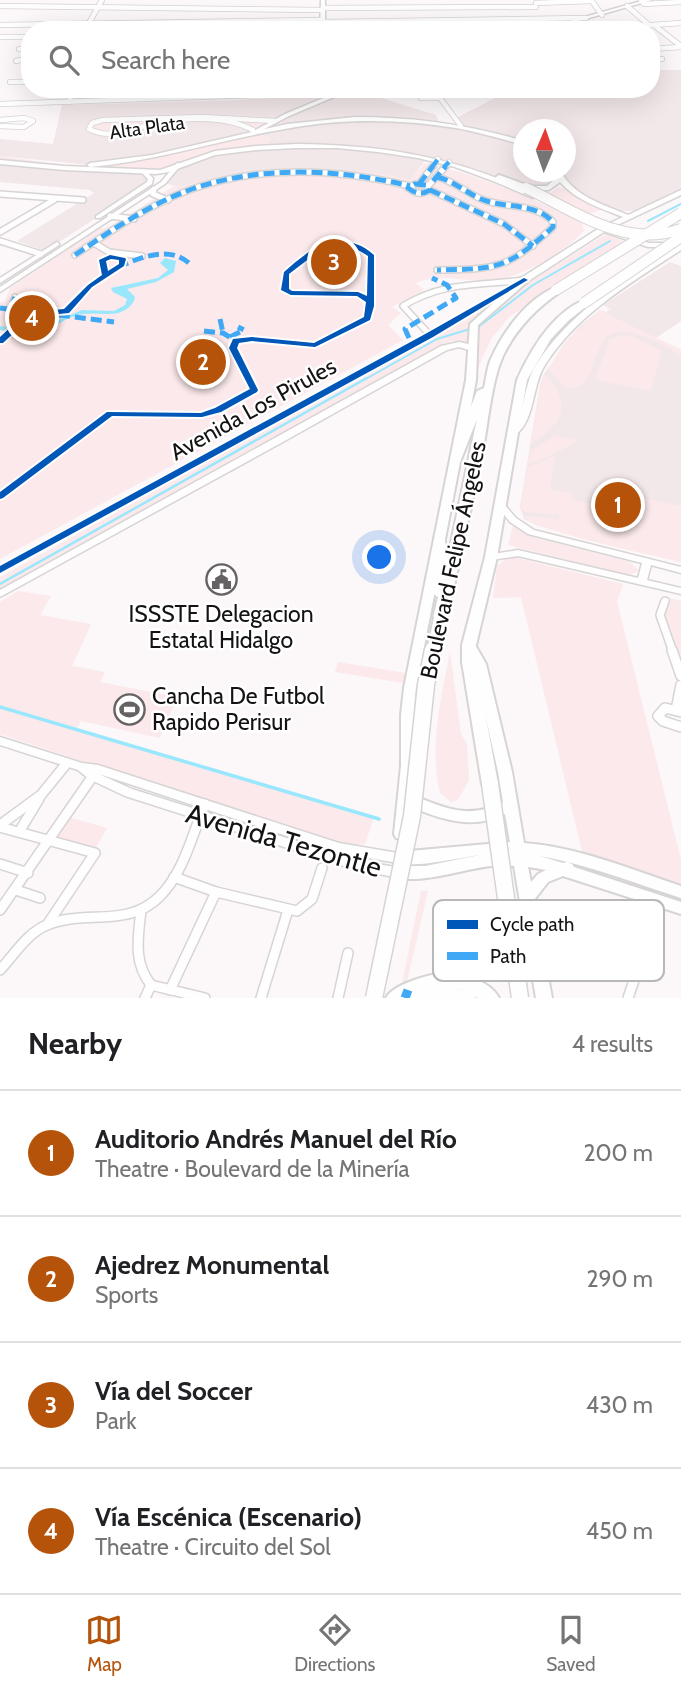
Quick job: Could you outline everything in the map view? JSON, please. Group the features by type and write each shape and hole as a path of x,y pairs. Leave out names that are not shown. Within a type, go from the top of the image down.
{"highway":[{"path":"499,178 628,235 654,238 681,229"},
{"path":"456,458 484,397 502,344 530,310 547,295 681,213"},
{"name":"Boulevard Felipe Ángeles","path":"506,900 469,645 491,557 522,380 530,361 551,331 575,309 681,237"},
{"name":"Boulevard Felipe Ángeles","path":"374,998 412,816 426,685 484,397"},
{"path":"440,538 440,618"},
{"path":"406,996 439,993 467,998"}],"main road":[{"path":"0,156 90,165 144,160 253,133 351,119 395,119 461,126 513,139"},
{"path":"278,120 295,125"},
{"path":"253,133 263,133 271,138 268,147"},
{"path":"0,162 89,171 165,171 213,154 268,147 369,149 449,162 499,178 639,244 681,246"},
{"path":"143,170 140,166 144,160"},
{"path":"526,188 549,188 554,182"},
{"path":"565,182 574,192 628,217"},
{"name":"Avenida Los Pirules","path":"524,280 604,229 681,194"},
{"path":"612,211 642,211"},
{"path":"590,222 595,229 592,237"},
{"path":"511,434 522,423 538,368 568,328 592,305 681,246"},
{"name":"Boulevard Felipe Ángeles","path":"368,998 396,865 406,799 410,688 471,380 474,324 524,280"},
{"name":"Boulevard Felipe Ángeles","path":"469,645 480,664 510,805 526,900"},
{"path":"406,799 457,817 477,819 510,805"},
{"name":"Avenida Tezontle","path":"396,865 425,872 493,854 517,854"},
{"path":"517,854 658,900"},
{"path":"517,854 568,857 681,892"},
{"path":"526,900 544,878 567,869"},
{"path":"664,902 681,908"},
{"path":"406,996 426,982 440,981"},
{"path":"456,981 479,988 491,998"}],"street":[{"path":"90,21 102,0"},
{"path":"216,0 209,21 586,18"},
{"path":"323,0 323,21"},
{"path":"572,21 661,0"},
{"path":"0,6 323,9 591,1 601,14"},
{"path":"644,2 681,2"},
{"path":"536,3 540,19"},
{"path":"23,10 55,12 64,7"},
{"path":"629,7 647,21"},
{"path":"568,21 601,14"},
{"path":"660,24 681,23"},
{"path":"0,25 21,25"},
{"path":"660,31 681,47"},
{"path":"0,37 21,37"},
{"path":"660,48 681,47"},
{"path":"16,61 21,60"},
{"path":"10,82 21,82"},
{"path":"69,102 71,98"},
{"path":"1,104 215,98"},
{"path":"253,133 315,98"},
{"path":"453,125 438,99 461,126"},
{"path":"0,120 24,118 33,123 24,127 0,126"},
{"name":"Alta Plata","path":"148,122 113,133 96,133 89,129 92,123 103,120 278,120"},
{"name":"Alta Plata","path":"239,121 250,127 253,133"},
{"path":"418,184 438,159"},
{"path":"410,186 409,191 414,194 424,194 449,162"},
{"path":"0,290 154,188 179,164"},
{"path":"0,281 150,183 151,179 143,170"},
{"path":"75,255 134,219 194,188 280,174 358,175 410,186 418,184 504,224 533,246"},
{"path":"437,177 453,181 475,195 501,204 527,207 549,216 553,227 512,261 494,267 437,270"},
{"path":"154,188 153,194 168,200"},
{"path":"0,194 83,200"},
{"path":"458,202 475,195"},
{"path":"0,232 54,200"},
{"path":"110,216 134,219"},
{"path":"0,241 41,254"},
{"path":"94,243 109,252 142,256"},
{"path":"430,335 404,306 426,292 465,283 524,280"},
{"name":"Avenida Los Pirules","path":"0,570 430,335 524,280"},
{"path":"0,341 19,319 13,303 15,297"},
{"name":"Avenida Los Pirules","path":"3,592 195,485 317,421 444,348 455,344 472,349"},
{"path":"500,505 513,520 531,532 681,570"},
{"path":"491,557 518,553 681,591"},
{"path":"642,581 647,561"},
{"path":"665,601 660,615 681,676"},
{"path":"681,685 678,711 665,708 658,716 663,721 681,727"},
{"name":"Avenida Tezontle","path":"0,741 396,865"},
{"path":"19,832 41,795 66,763"},
{"path":"0,910 96,773"},
{"name":"Avenida Tezontle","path":"96,773 129,793 356,865 396,865"},
{"path":"0,826 41,795"},
{"path":"47,925 73,920 115,919 141,910 158,898 174,877 205,804"},
{"path":"0,826 95,853 47,925 35,933 0,970"},
{"path":"0,864 28,873"},
{"path":"174,877 216,892 288,910 306,908 312,899 322,867"},
{"path":"16,890 40,898"},
{"path":"170,990 216,892"},
{"path":"141,910 137,961 141,974 152,985 205,998"},
{"path":"261,998 288,910"},
{"path":"338,998 348,953"},
{"path":"628,998 634,981"},
{"path":"145,998 152,985"}],"shaded area":[{"path":"660,70 681,70 681,192 642,211 612,211 574,192 564,182 576,182 576,119 513,119 513,181 428,157 410,180 366,172 312,170 254,172 180,187 163,183 179,164 253,133 195,149 122,163 90,165 0,156 0,139 53,144 62,105 267,98 381,98 436,115 439,123 463,127 458,117 495,98 660,98"},
{"path":"203,117 275,121 281,118 283,123 295,125 257,132 271,138 268,147 213,154 154,172 89,171 0,162 0,156 69,165 113,164 173,154 252,133 250,127 212,121 165,123 106,134 89,129 92,123 103,120"},
{"path":"0,162 143,171 149,175 150,183 45,251 17,241 94,193 90,190 0,182"},
{"path":"425,163 466,174 524,196 582,222 584,231 564,249 538,265 511,276 485,281 433,278 416,283 424,290 392,307 401,313 388,325 403,340 0,559 0,302 5,302 10,288 99,228 117,223 174,186 180,187 236,174 294,169 353,171 410,179"},
{"path":"516,182 559,182 541,189"},
{"path":"558,188 569,188 606,208 586,215 548,194"},
{"path":"606,234 624,242 509,317 491,339 478,368 477,331 481,322 526,284"},
{"path":"670,262 681,266 681,321 656,338 681,350 681,562 539,526 524,519 520,507 544,374 578,328 600,310 606,312 610,309 603,305"},
{"path":"486,307 468,325 467,342 451,341 443,344 0,589 0,577"},
{"path":"600,310 681,350 681,356 643,336 620,332 608,336 601,345 586,380 578,387 565,388 548,369 565,342"},
{"path":"630,335 660,350 651,391 595,380 609,340"},
{"path":"544,374 559,394 561,412 551,429 531,443 540,385"},
{"path":"556,435 577,440 527,465 530,451"},
{"path":"555,455 550,489 572,494 571,499 634,514 632,508 636,496 681,506 681,562 571,536 532,522 524,516 559,519 559,515 524,512 520,507 527,468"},
{"path":"513,525 533,537 630,562 639,571 628,575 508,545"},
{"path":"509,556 623,584 617,602 681,860 681,889 583,855 521,597 493,598 497,566"},
{"path":"18,591 51,596 40,615 91,624 72,666 105,672 100,682 177,697 160,738 81,721 77,728 0,706 0,602"},
{"path":"662,596 681,601 681,706 674,703 679,673 658,616"},
{"path":"450,652 461,734 467,744 469,780 458,800 451,802 440,793 436,758 438,722"},
{"path":"338,662 405,673 403,683 335,672"},
{"path":"0,707 374,817 365,844 340,847 0,734"},
{"path":"68,817 107,828 95,849 57,838"},
{"path":"421,891 428,891 407,981 402,983"}],"water":[{"path":"165,258 176,261 174,272 156,282 127,289 135,297 123,311 76,316 43,332 26,336 0,330 0,326 16,329 45,320 56,321 82,310 114,311 125,305 127,299 113,292 111,288 158,278 168,270 160,263"}],"waterway":[{"path":"648,221 681,204"},
{"path":"477,328 533,285 610,241"},
{"path":"364,380 437,339 470,329"},
{"path":"0,584 367,378"},
{"path":"0,707 379,819"}],"marked path":[{"path":"419,184 438,159"},
{"path":"433,181 449,162"},
{"path":"75,255 162,202 192,189 244,176 329,173 410,186"},
{"path":"437,177 453,181 482,199 544,212 553,222 553,227 527,251 505,264 482,269 437,270"},
{"path":"415,184 426,185 430,190 423,194 414,193 408,188 415,184"},
{"path":"430,190 504,224 533,246"},
{"path":"118,267 146,256 167,253 185,259 192,266"},
{"path":"409,338 405,329 456,298 447,285 432,278"},
{"path":"15,297 13,303 19,317"},
{"path":"0,308 28,312"},
{"path":"59,315 114,322"},
{"path":"220,319 223,333"},
{"path":"230,337 244,330 238,327"},
{"path":"204,331 223,333 236,341"},
{"path":"405,998 408,990"}],"cycle path":[{"path":"0,496 110,414 202,415 218,410 254,390 233,348 236,341 252,339 315,345 367,318 370,306 371,255 346,242 326,244 286,273 285,290 291,293 358,294 370,301"},
{"path":"0,341 17,325 22,315 66,311 90,286 122,265 123,259 110,257 102,260 105,275"},
{"path":"0,570 430,335 524,280"}],"place":[{"name":"Vía del Soccer","path":"334,262"},
{"name":"Vía Escénica (Escenario)","path":"32,318"},
{"name":"Ajedrez Monumental","path":"203,362"},
{"name":"Auditorio Andrés Manuel del Río","path":"618,505"},
{"name":"ISSSTE Delegacion Estatal Hidalgo","path":"221,580"},
{"name":"Cancha De Futbol Rapido Perisur","path":"129,709"}]}
